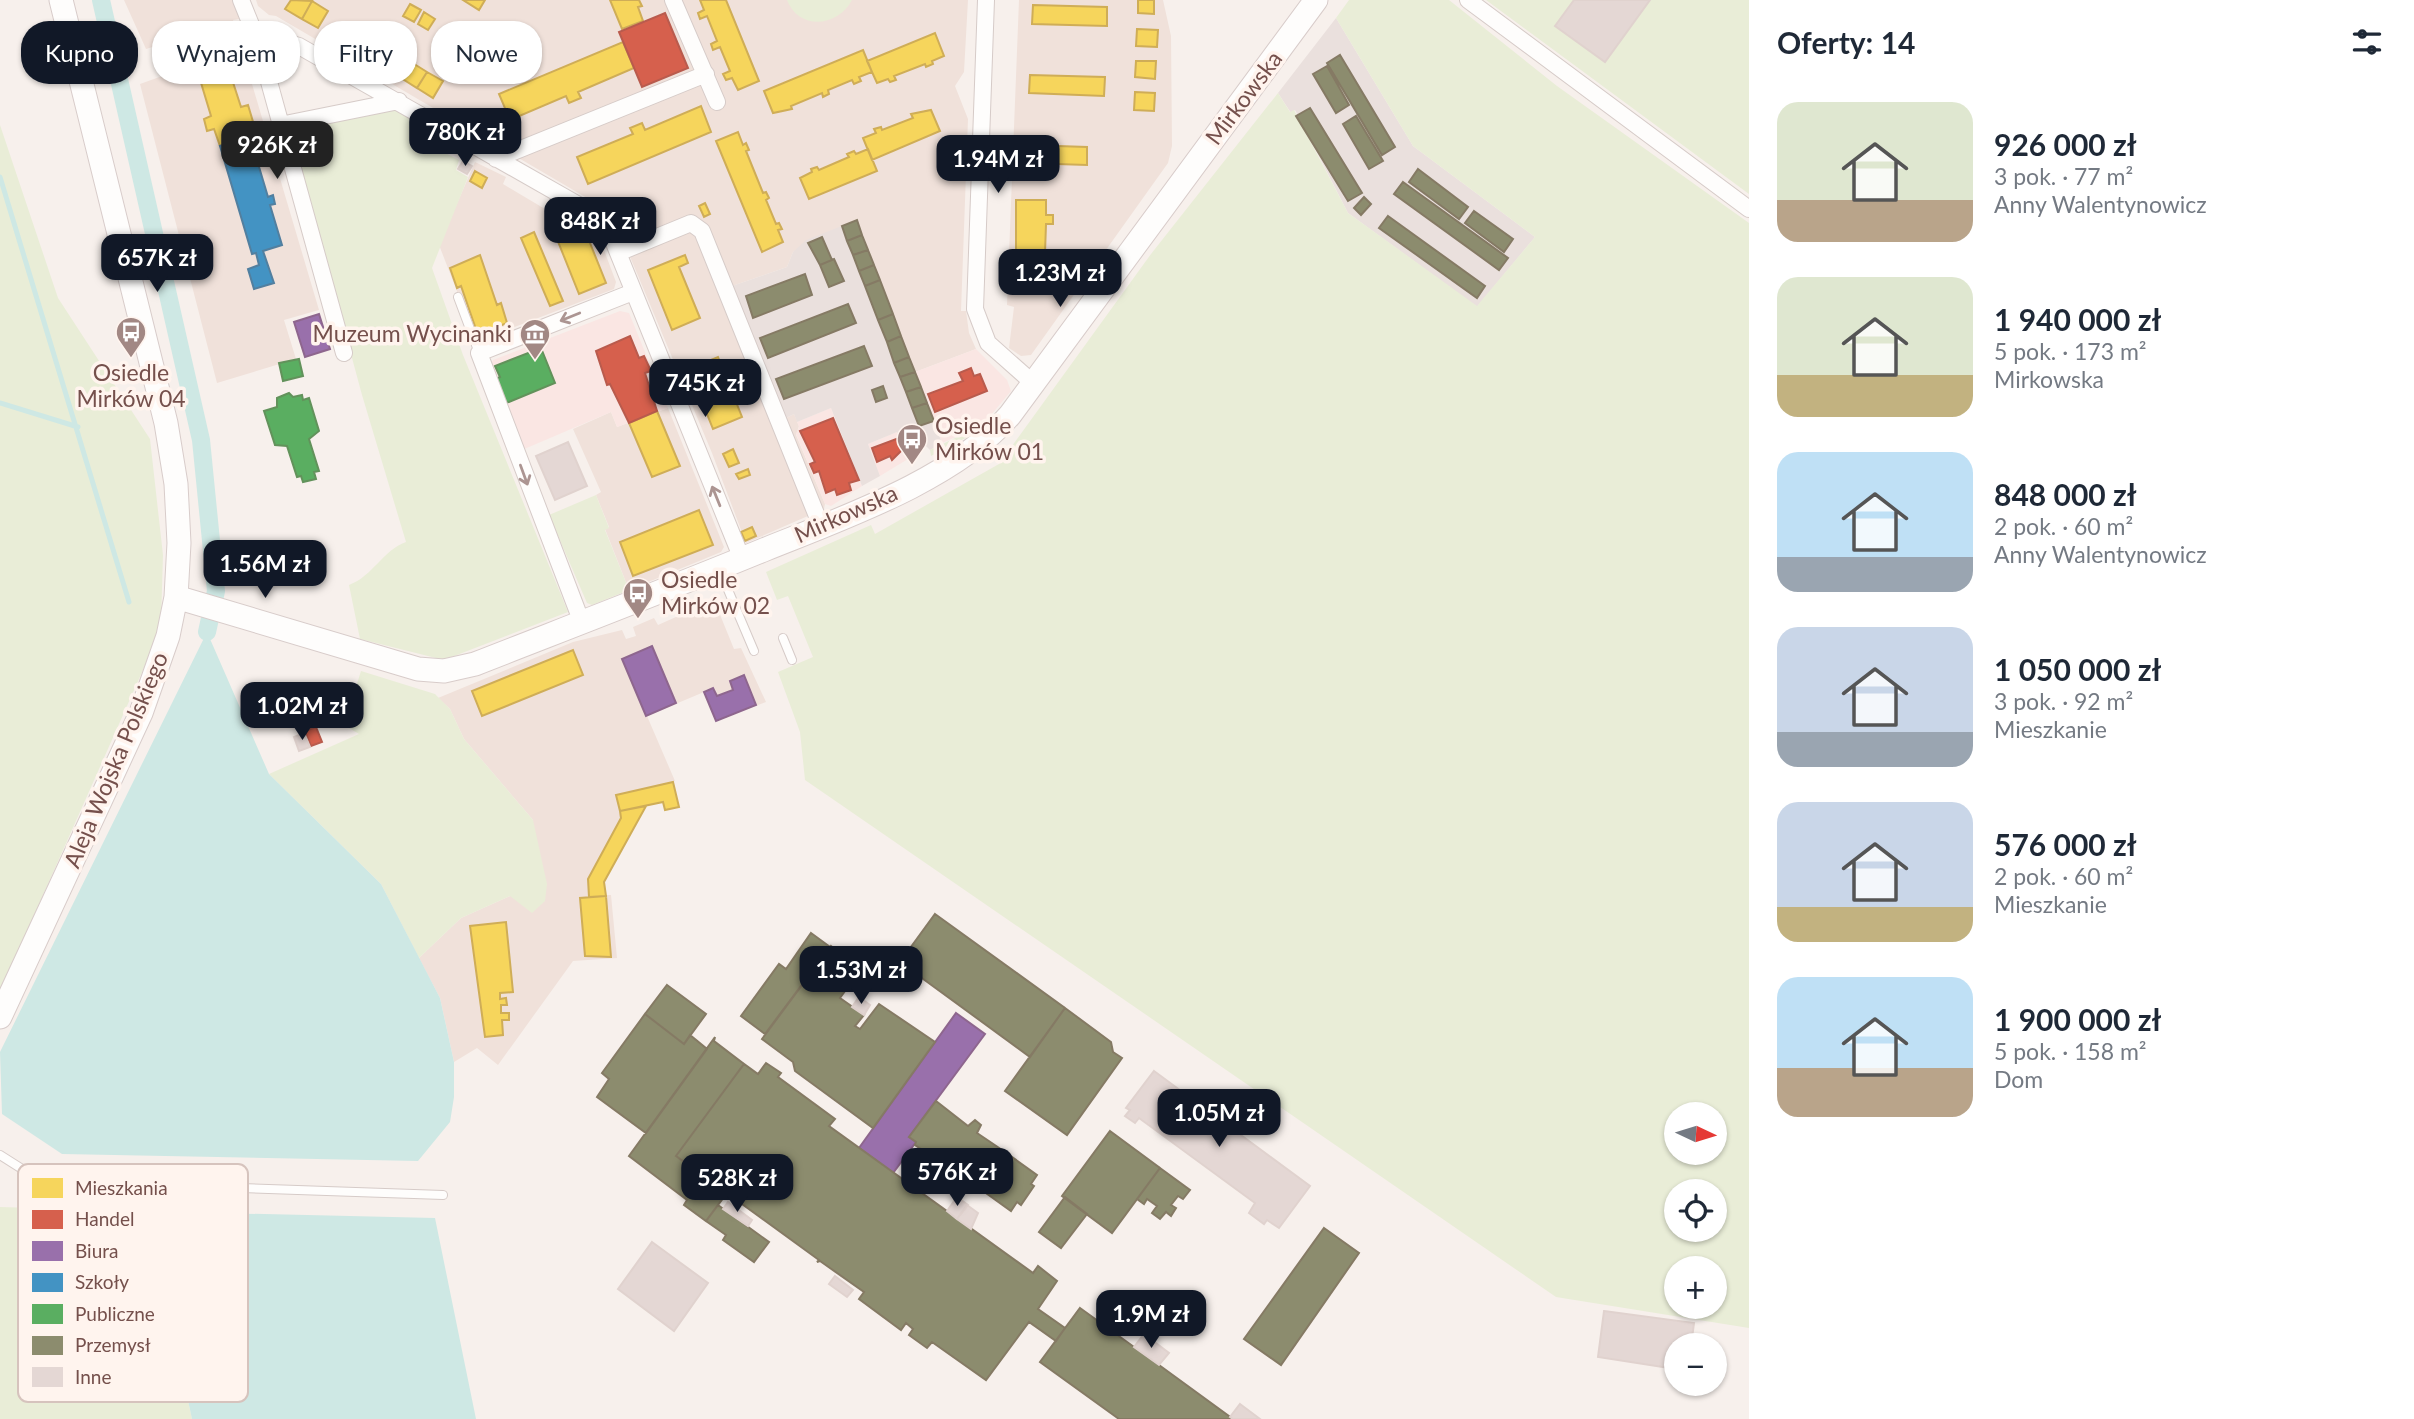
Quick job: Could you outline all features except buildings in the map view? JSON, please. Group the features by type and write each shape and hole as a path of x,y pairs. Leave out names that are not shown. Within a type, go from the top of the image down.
{"street":[{"name":"Aleja Wojska Polskiego","path":"0,1017 141,713 161,660 177,597 178,519 166,423 61,0"},
{"path":"241,0 249,21"},
{"path":"673,0 717,102"},
{"path":"986,0 975,309 988,343 1033,383"},
{"name":"Mirkowska","path":"177,597 408,667 436,671 467,666 719,569 821,526 961,459 999,427 1316,0"},
{"path":"1468,0 1749,209"},
{"path":"300,47 589,211 607,229 742,559"},
{"path":"496,159 706,74"},
{"path":"269,84 344,353"},
{"path":"280,125 399,101"},
{"path":"618,253 691,223 702,231 821,526"},
{"path":"582,623 479,354 633,292"}],"lane":[{"path":"458,297 479,354"},
{"path":"719,569 754,652"},
{"path":"783,638 792,660"},
{"path":"0,1155 18,1166"},
{"path":"248,1188 443,1195"}],"shaded area":[{"path":"124,0 234,0 239,19 152,21 152,47 146,49 138,31 138,21 133,21"},
{"path":"256,0 968,0 964,72 955,86 968,119 961,311 966,311 969,333 976,349 915,372 857,220 793,252 787,267 732,286 784,419 794,414 799,426 796,435 825,504 824,509 746,543 712,453 621,235 604,208 392,84 417,84 417,21 314,21 314,38 300,30 300,21 285,21 269,15 258,6"},
{"path":"1019,0 1163,0 1171,36 1172,146 1168,163 1031,355 1021,356 1009,348 1014,307 1007,305"},
{"path":"1336,18 1413,146 1535,237 1477,307 1348,213 1295,110 1291,113 1278,93"},
{"path":"152,80 152,84 252,84 319,310 284,320 296,359 217,383 140,84"},
{"path":"475,162 506,177 503,184 545,209 556,207 588,227 601,242 616,282 614,289 483,339 474,335 439,245"},
{"path":"857,220 942,443 930,450 926,446 908,459 897,432 868,444 880,476 862,486 831,408 797,422 794,414 784,419 732,286 787,267 793,252 806,240"},
{"path":"620,311 629,313 668,408 617,427 611,412 522,450 489,366 493,360"},
{"path":"976,349 1007,380 1011,391 977,432 974,429 942,443 915,372"},
{"path":"668,408 724,547 721,552 629,590 605,529 609,527 596,495 601,492 573,429 611,412 617,427"},
{"path":"831,408 862,486 831,506 825,504 796,434 799,427 797,422"},
{"path":"897,432 908,459 880,476 868,444"},
{"path":"714,600 734,649 741,648 766,702 716,721 704,692 647,716 675,781 673,782 679,807 665,810 663,802 646,806 604,882 606,895 611,895 617,958 573,961 498,1065 477,1048 454,1062 440,998 419,958 461,918 510,896 533,820 464,739 450,709 438,698 573,642 622,630 626,639 636,636 633,627 654,618 658,625"}],"green space":[{"path":"787,0 852,0 838,16 819,22 800,17"},
{"path":"1349,0 1449,0 1557,86 1749,223 1749,1328 1693,1319 1727,1319 1727,1256 1664,1256 1664,1314 1556,1297 805,780 800,732 778,672 813,657 788,596 777,600 766,572 871,525 875,534 999,464 1151,254 1278,93 1290,112 1294,110 1348,213 1477,306 1535,237 1413,146 1336,18"},
{"path":"1486,0 1749,0 1749,194"},
{"path":"394,109 424,125 418,139 459,160 456,170 468,177 432,268 463,355 568,612 444,660 360,639 349,585 365,576 391,551 406,542 362,395 293,139 299,126"},
{"path":"0,125 58,298 150,439 163,555 161,621 143,670 0,992"},
{"path":"974,429 977,432 931,456 930,450"},
{"path":"596,495 609,528 605,530 629,590 592,605 587,603 549,515"},
{"path":"361,671 435,694 450,709 464,739 533,820 547,884 545,901 532,913 510,896 461,918 419,958 381,884 269,774 359,734 344,725"},
{"path":"0,1207 18,1208 18,1402 188,1402 192,1419 0,1419"}],"water":[{"path":"207,632 269,774 381,884 440,998 454,1062 454,1097 450,1122 418,1161 62,1154 2,1114 0,1052"},
{"path":"248,1214 435,1218 476,1419 192,1419 188,1402 248,1402"}],"waterway":[{"path":"101,0 201,440 216,591 207,632"},
{"path":"0,177 129,602"},
{"path":"0,403 78,427"}],"place":[{"name":"Osiedle Mirków 04","path":"131,359"},
{"name":"Muzeum Wycinanki","path":"535,361"},
{"name":"Osiedle Mirków 01","path":"912,466"},
{"name":"Osiedle Mirków 02","path":"638,620"}]}
